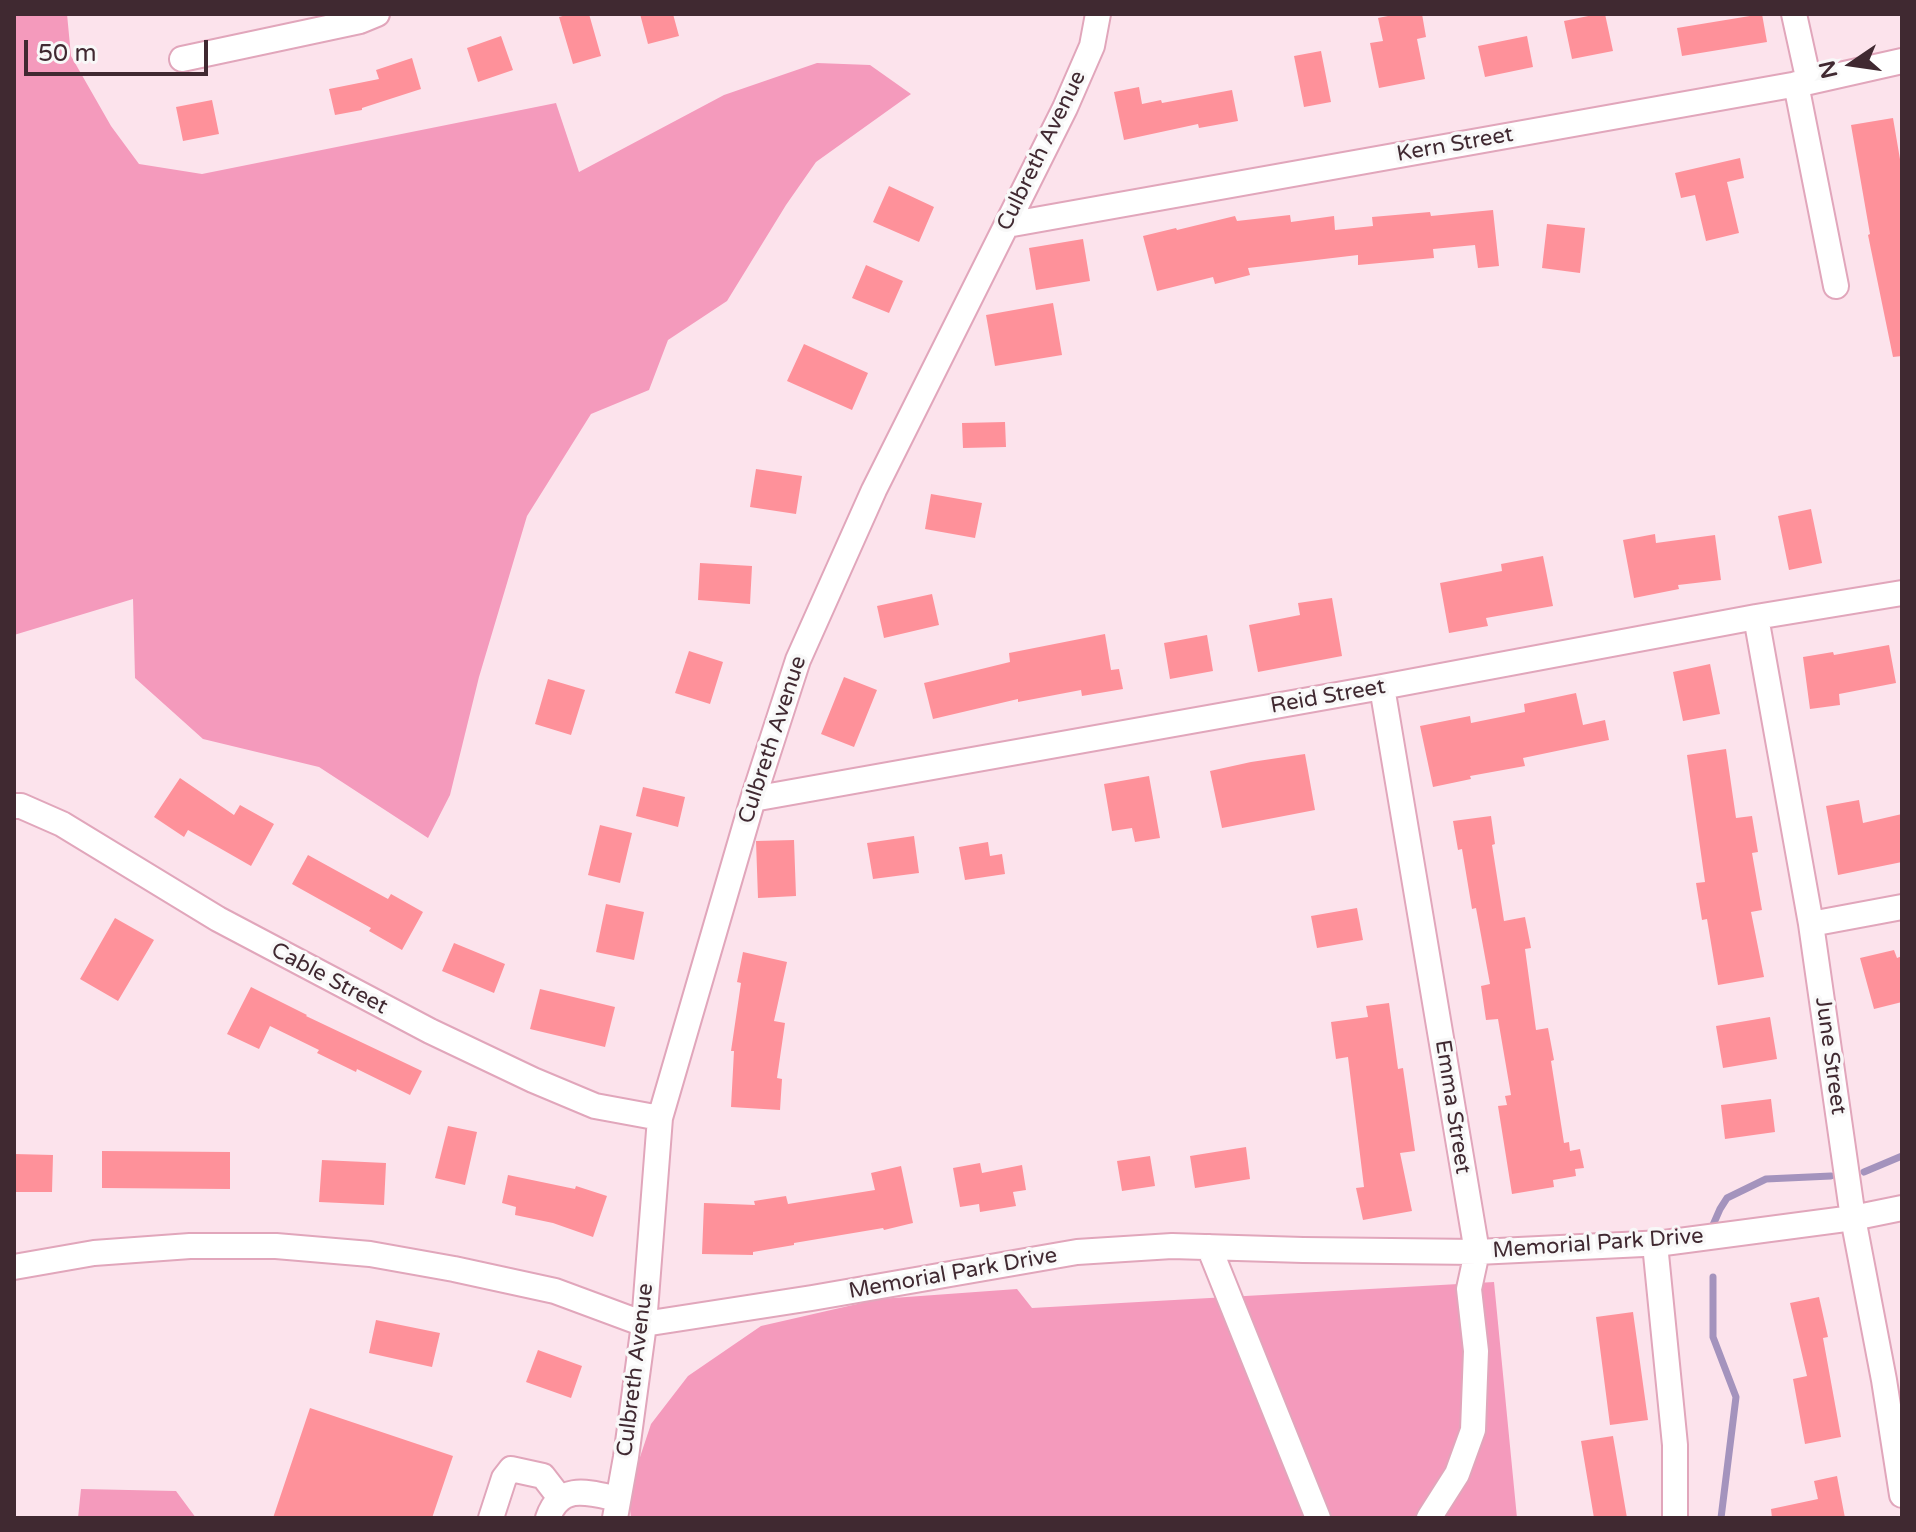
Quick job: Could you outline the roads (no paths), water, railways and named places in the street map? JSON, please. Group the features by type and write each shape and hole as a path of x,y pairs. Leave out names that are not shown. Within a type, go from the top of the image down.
{"street":[{"path":"182,59 360,21 377,14"},
{"name":"Culbreth Avenue","path":"616,1509 644,1324 660,1118 753,799 798,660 874,490 1065,108 1092,46 1098,14"},
{"path":"1794,14 1836,286"},
{"name":"Kern Street","path":"1007,225 1803,83 1902,61"},
{"name":"Reid Street","path":"753,799 1902,593"},
{"name":"June Street","path":"1756,617 1811,924 1853,1218 1893,1379 1902,1495"},
{"name":"Emma Street","path":"1382,687 1477,1252 1469,1289 1476,1351 1473,1430 1457,1474 1429,1518"},
{"name":"Cable Street","path":"14,806 21,806 62,824 218,919 443,1037 595,1106 660,1118"},
{"path":"1811,924 1902,907"},
{"name":"Memorial Park Drive","path":"14,1267 94,1253 190,1246 276,1246 370,1254 555,1291 644,1324 1077,1252 1172,1246 1477,1252 1655,1244 1853,1218 1902,1208"},
{"path":"1655,1244 1675,1445 1675,1518"},
{"path":"1209,1247 1318,1518"},
{"path":"491,1518 504,1478 511,1469 543,1476 554,1508 574,1493 591,1494 616,1509"}],"waterway":[{"path":"1864,1172 1902,1156"},
{"path":"1713,1225 1727,1198 1766,1179 1831,1176"},
{"path":"1713,1277 1713,1337 1736,1397 1721,1518"}]}
